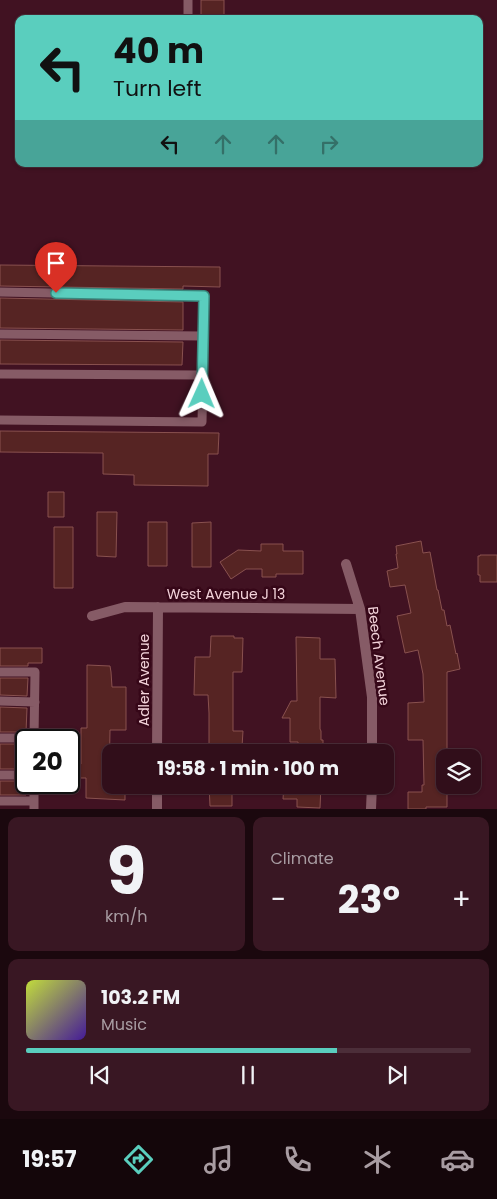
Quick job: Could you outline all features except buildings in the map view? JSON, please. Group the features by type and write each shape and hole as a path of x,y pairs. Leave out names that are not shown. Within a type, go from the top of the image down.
{"street":[{"name":"Beech Avenue","path":"346,564 360,609 372,697 372,744"},
{"name":"West Avenue J 13","path":"92,616 125,607 360,609"},
{"name":"Adler Avenue","path":"157,744 158,607"},
{"path":"157,794 157,809"},
{"path":"372,794 372,809"}],"lane":[{"path":"188,0 188,15"},
{"path":"0,292 204,296 202,422 0,420"},
{"path":"0,334 203,336"},
{"path":"0,374 202,375"},
{"path":"0,672 35,672 34,729"},
{"path":"0,701 35,702"},
{"path":"0,738 15,738"},
{"path":"0,775 15,776"},
{"path":"0,801 34,805"}],"route":[{"path":"56,293 204,296 202,394"}]}
